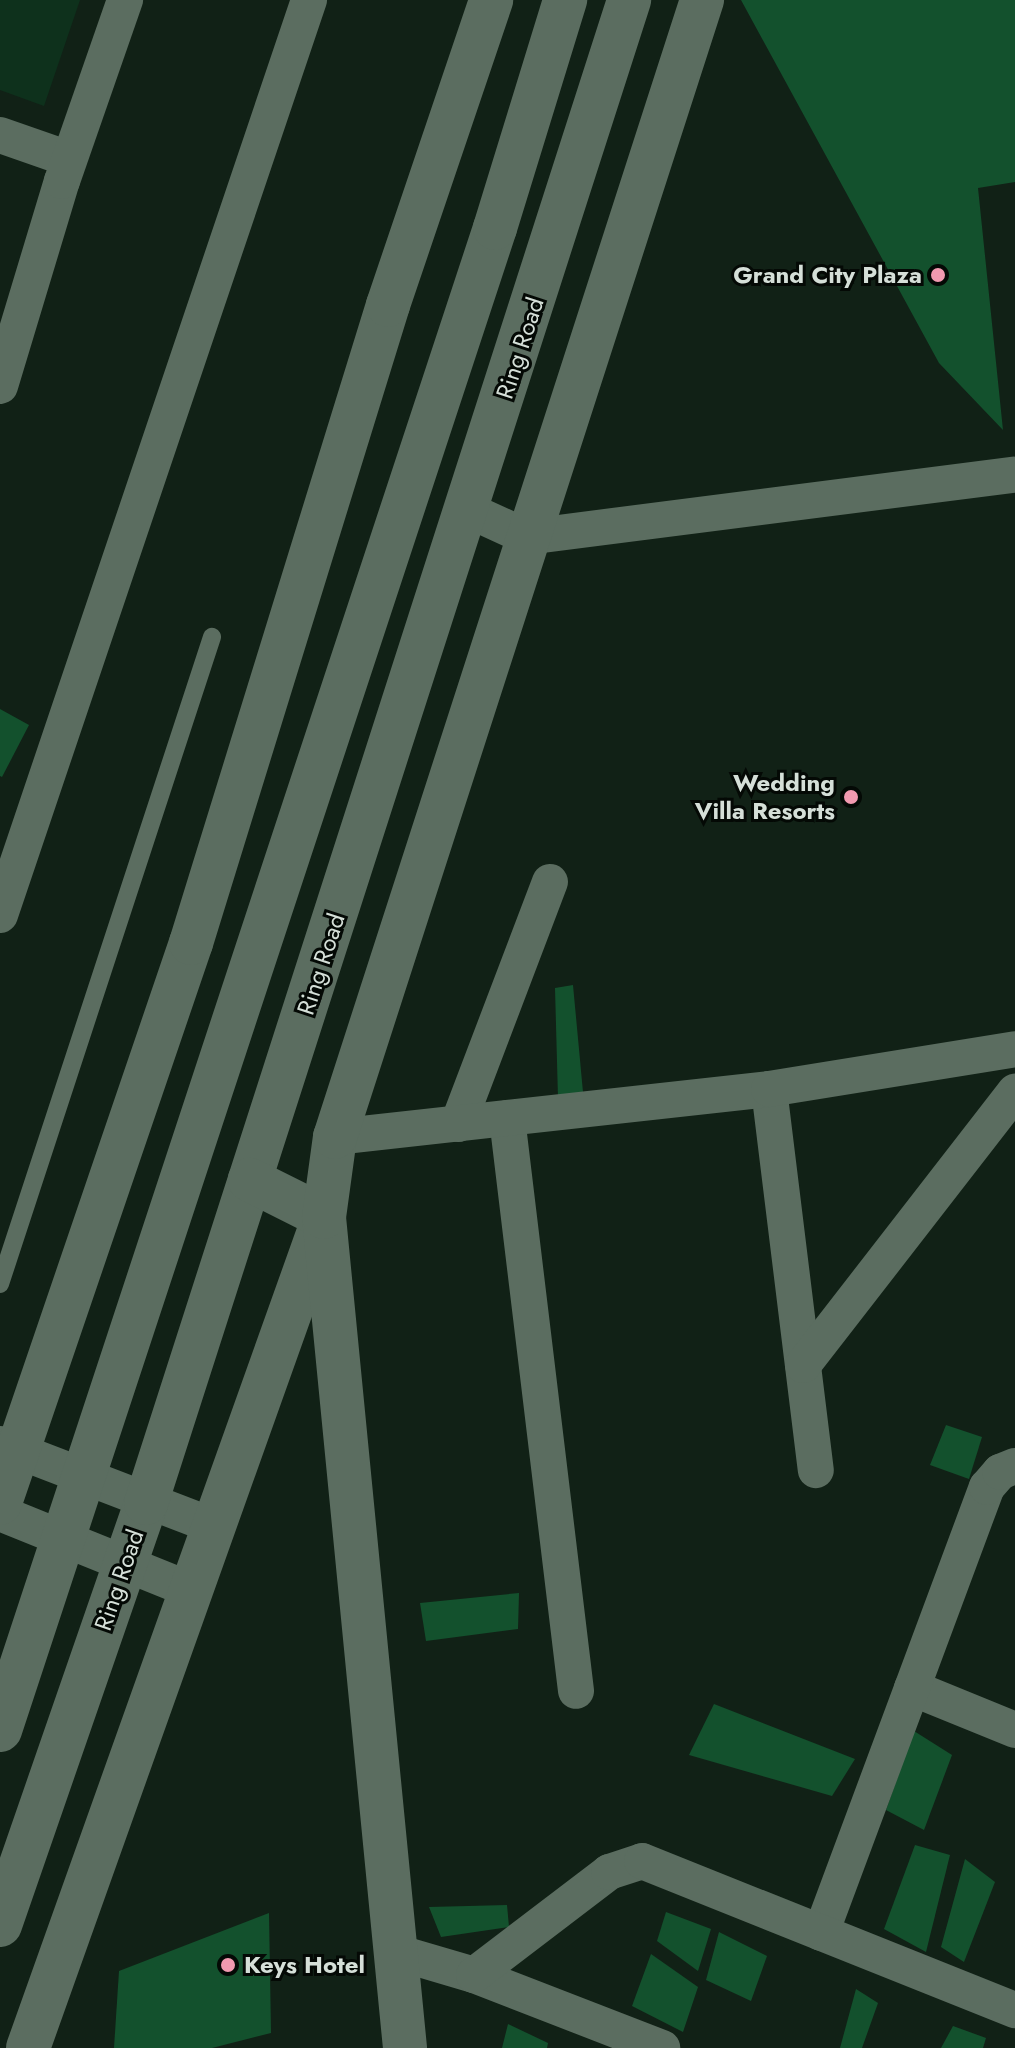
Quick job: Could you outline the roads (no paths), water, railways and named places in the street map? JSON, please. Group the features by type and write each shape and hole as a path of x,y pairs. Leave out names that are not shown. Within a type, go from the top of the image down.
{"street":[{"path":"0,386 69,159 125,0"},
{"path":"0,915 309,0"},
{"path":"0,1503 9,1448 191,943 388,305 491,0"},
{"path":"0,1730 565,0"},
{"name":"Ring Road","path":"0,1925 146,1503 468,510 629,0"},
{"path":"19,2041 324,1217 335,1137 437,811 702,0"},
{"path":"0,135 69,159"},
{"path":"468,510 527,537 1014,475"},
{"path":"377,792 437,811"},
{"path":"458,1124 550,882"},
{"path":"191,943 252,963"},
{"path":"335,1137 769,1089 1015,1049"},
{"path":"769,1089 816,1470"},
{"path":"803,1365 1015,1092"},
{"path":"507,1118 576,1691"},
{"path":"250,1180 324,1217"},
{"path":"324,1217 405,2048"},
{"path":"9,1448 83,1479 211,1525"},
{"path":"821,1933 987,1487 1000,1472 1015,1466"},
{"path":"0,1513 124,1566 188,1589"},
{"path":"912,1688 1015,1730"},
{"path":"474,1975 609,1872 642,1861 1015,2010"},
{"path":"396,1952 474,1975 662,2048"}],"lane":[{"path":"0,1284 212,637"}],"place":[{"name":"Grand City Plaza","path":"938,275"},
{"name":"Wedding Villa Resorts","path":"851,797"},
{"name":"Keys Hotel","path":"228,1965"}]}
